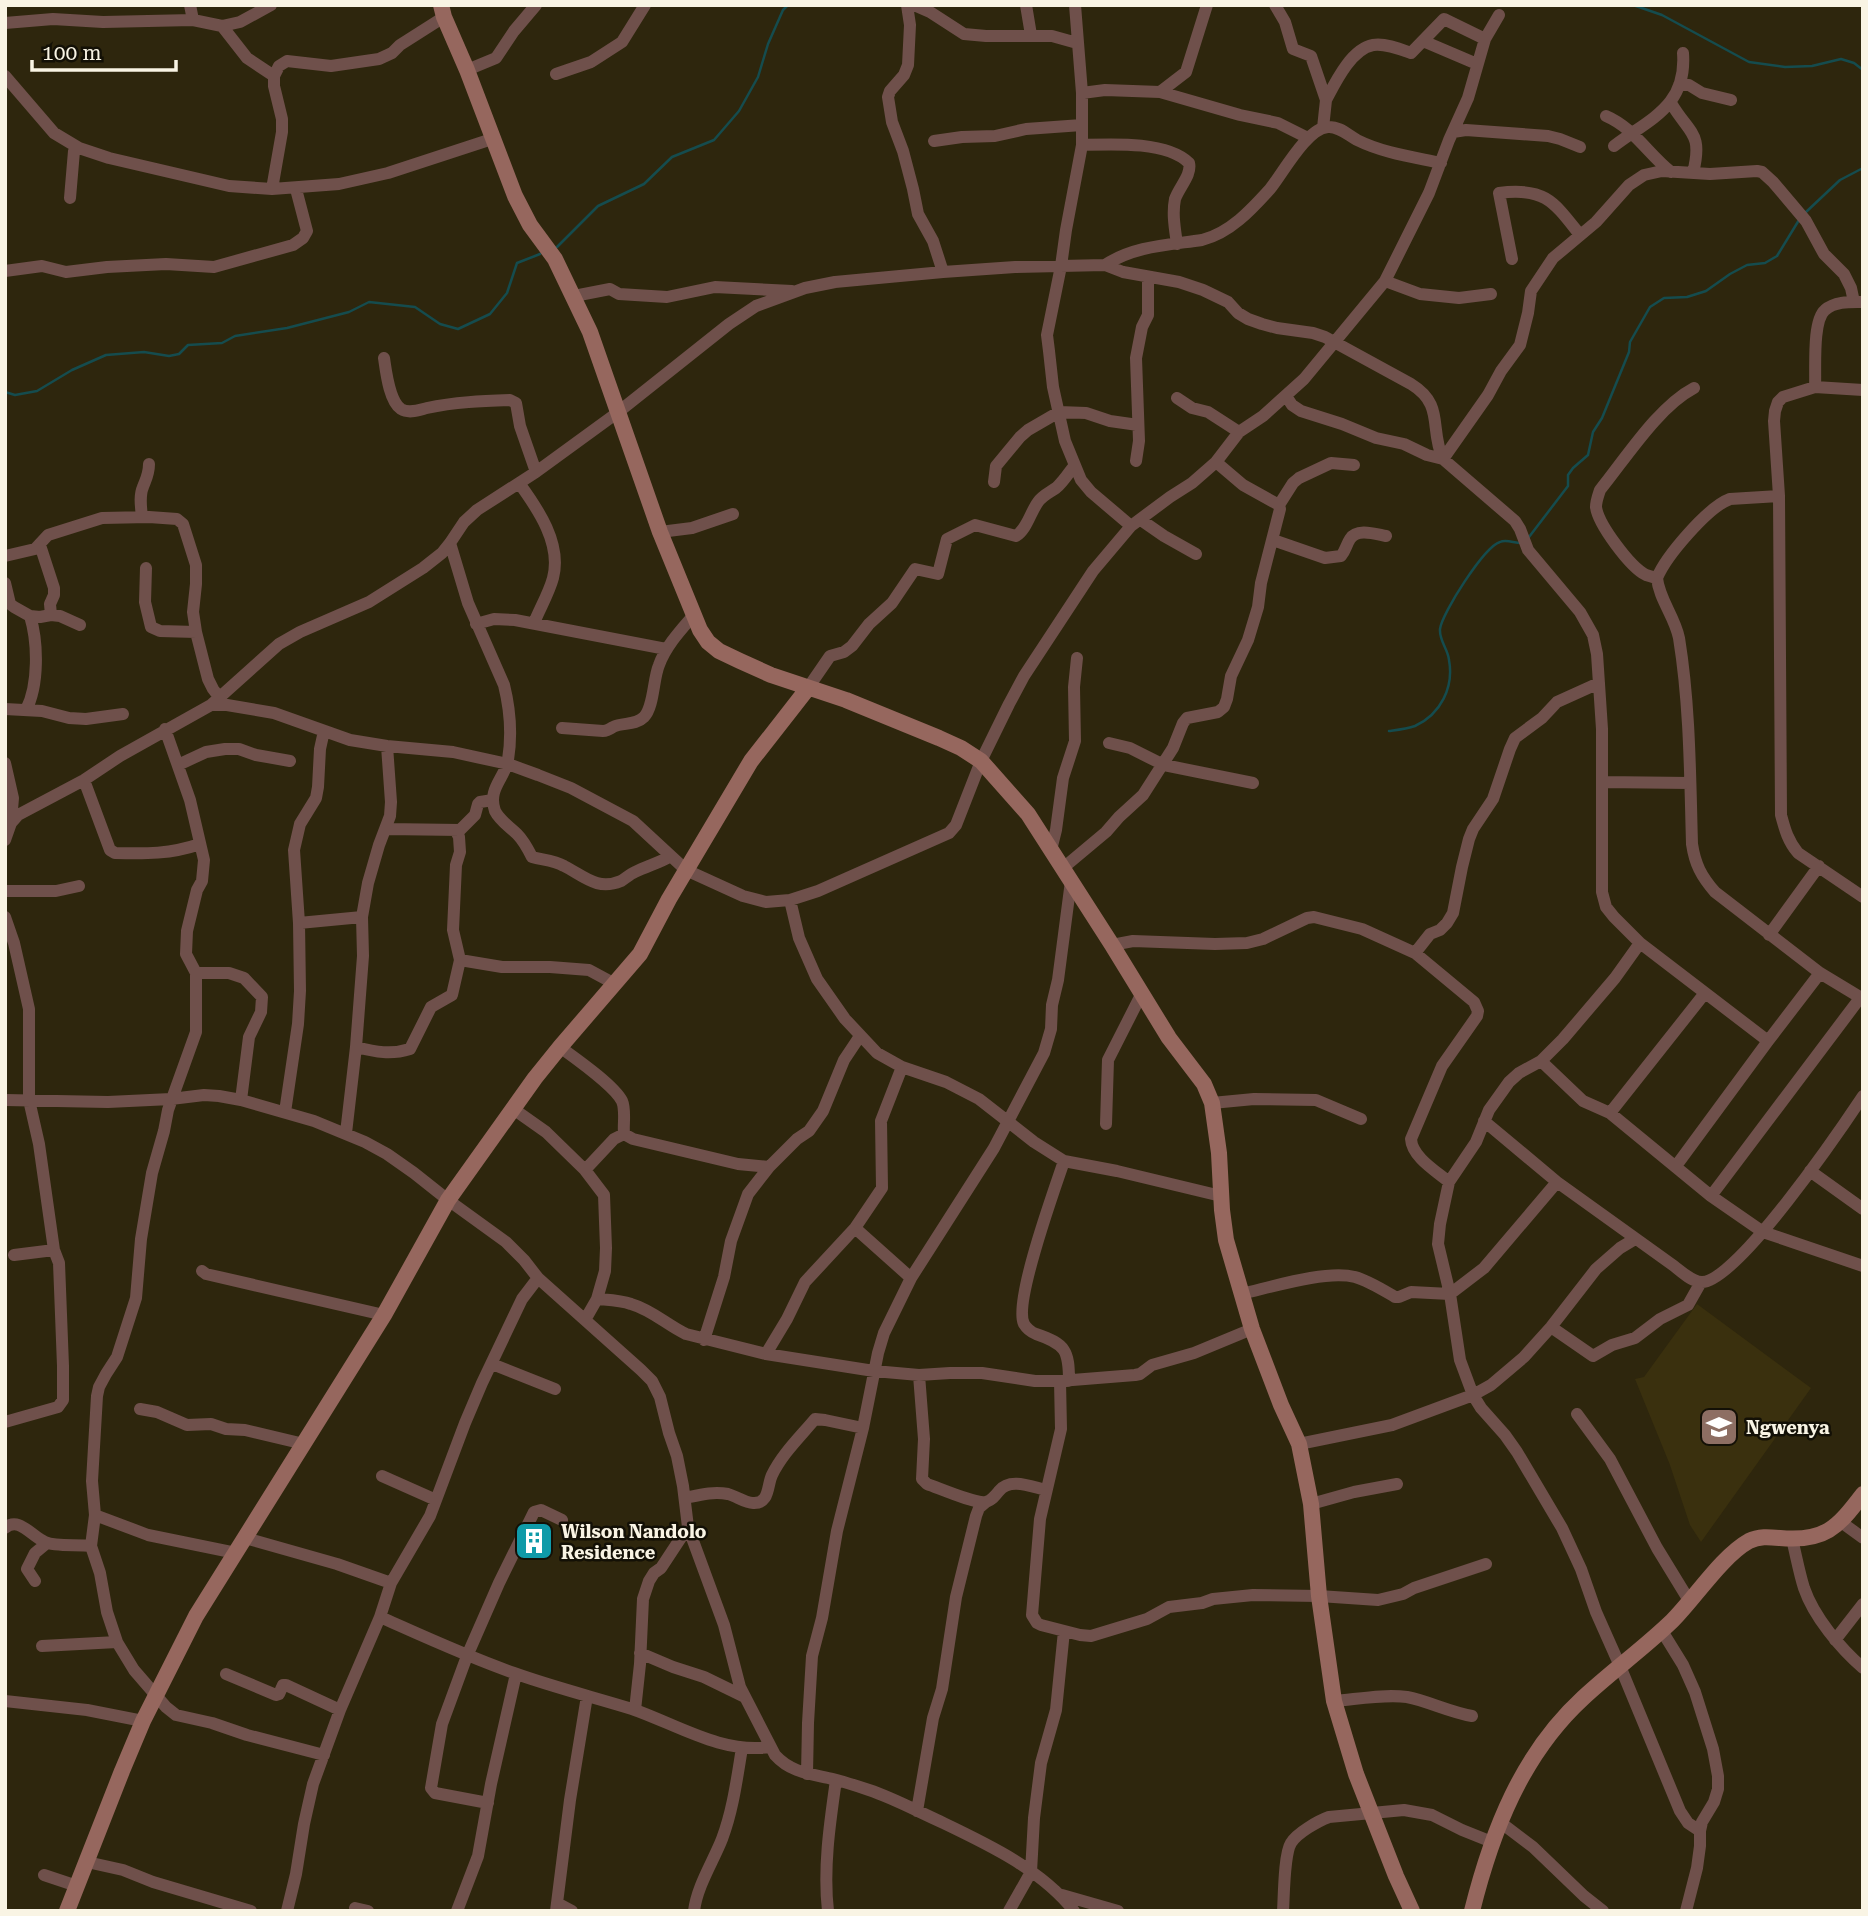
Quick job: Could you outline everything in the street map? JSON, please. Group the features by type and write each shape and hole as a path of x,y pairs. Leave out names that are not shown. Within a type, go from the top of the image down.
{"street":[{"path":"190,5 192,20"},
{"path":"5,23 52,19 103,22 192,20 222,26 240,22 271,5"},
{"path":"467,70 496,58 536,5"},
{"path":"556,74 591,62 622,42 645,5"},
{"path":"907,5 910,25 908,65 888,97 892,122 903,151 918,214 933,241 943,272"},
{"path":"914,5 964,34 1052,36 1077,43"},
{"path":"1026,5 1031,35"},
{"path":"1075,5 1082,93 1082,145 1047,335 1053,387 1065,441 1081,481 1091,492 1136,523 1196,554"},
{"path":"1160,92 1186,72 1207,5"},
{"path":"1276,5 1285,22 1293,49 1311,56 1326,100"},
{"path":"272,189 282,132 282,119 274,86 274,76 279,66 287,61 331,66 379,59 392,53 442,11 515,196 530,225 555,259 590,332 660,532 693,616 708,642 719,651 771,675 846,700 961,748 981,761 1027,814 1051,850 1169,1038 1205,1084 1212,1103 1226,1240 1252,1329 1299,1444 1311,1504 1319,1596 1334,1701 1356,1774 1412,1911"},
{"path":"215,701 274,713 350,740 453,752 508,764 571,789 633,821 686,870 743,896 766,902 790,900 841,882 949,833 956,825 996,728 1024,676 1084,583 1136,523 1192,483 1216,462 1239,432 1253,424 1304,379 1385,281 1414,226 1441,163 1468,98 1485,39 1499,15"},
{"path":"1323,128 1326,100 1342,71 1361,51 1373,45 1411,53 1444,19 1485,39"},
{"path":"222,26 247,58 274,76"},
{"path":"1423,41 1477,64"},
{"path":"1614,146 1671,103 1684,66 1683,53"},
{"path":"5,76 54,133 79,148 109,158 219,184 296,189 340,184 388,173 492,139"},
{"path":"1679,85 1689,85 1702,93 1731,100"},
{"path":"1082,93 1105,90 1160,92 1278,123 1308,138"},
{"path":"1671,103 1695,136 1697,147 1693,173"},
{"path":"1606,116 1632,132 1671,172"},
{"path":"934,141 1082,125"},
{"path":"1105,265 1116,257 1131,252 1212,237 1231,227 1271,187 1308,138 1323,128 1338,129 1359,141 1387,151 1441,163"},
{"path":"1453,132 1491,131 1548,136 1580,147"},
{"path":"1082,145 1114,144 1152,148 1174,154 1189,163 1190,171 1180,187 1173,212 1177,244"},
{"path":"70,198 72,162 74,151 79,148"},
{"path":"1443,459 1520,345 1531,291 1553,258 1636,179 1653,172 1721,174 1756,171 1767,175 1806,221 1830,262 1844,274 1858,302 1833,305 1821,314 1816,333 1815,387"},
{"path":"5,271 42,266 66,272 166,264 214,267 293,245 303,238 307,231 296,189"},
{"path":"1512,260 1499,193 1519,190 1535,192 1559,209 1580,235"},
{"path":"8,824 24,811 84,779 120,755 215,701 279,645 300,632 381,596 423,568 442,553 464,522 477,510 536,472 618,413 742,314 756,306 796,291 835,282 943,272 1105,265 1123,272 1179,282 1203,290 1228,302 1248,319 1262,324 1313,332 1422,390 1429,398 1439,451 1443,459 1515,521 1528,550 1580,612 1593,635 1597,654 1602,729 1602,892 1606,906 1614,918 1640,943 1768,1041"},
{"path":"1136,461 1136,358 1142,327 1148,315 1148,277"},
{"path":"1385,281 1420,294 1459,298 1491,294"},
{"path":"574,296 610,289 619,293 667,298 715,287 796,291"},
{"path":"384,358 387,380 397,406 404,411 413,412 451,403 510,400 516,403 520,426 536,472"},
{"path":"1863,390 1815,387 1783,397 1778,402 1774,421 1779,496 1782,815 1785,832 1798,853 1863,897"},
{"path":"1657,578 1645,575 1627,558 1600,518 1596,508 1597,498 1600,490 1662,411 1694,388"},
{"path":"1286,396 1292,405 1301,411 1443,459"},
{"path":"1177,398 1192,408 1208,412 1239,432"},
{"path":"994,482 996,466 1020,437 1059,412 1086,413 1110,421 1138,425"},
{"path":"1216,462 1243,485 1279,505"},
{"path":"807,1774 807,1723 812,1656 822,1618 837,1531 884,1334 911,1278 994,1148 1044,1054 1049,1040 1052,1004 1058,980 1067,875 1143,795 1174,748 1187,718 1218,712 1224,707 1231,676 1248,640 1258,607 1279,505 1293,483 1331,463 1354,465"},
{"path":"142,517 142,488 149,472 149,464"},
{"path":"67,1911 102,1818 144,1721 196,1616 384,1315 448,1200 512,1108 560,1046 640,954 751,761 830,656 844,652 852,646 869,624 892,604 915,569 937,574 947,538 975,525 1016,536 1022,532 1035,506 1044,495 1059,485 1074,466"},
{"path":"519,483 540,514 554,551 553,579 534,623"},
{"path":"1712,1196 1862,999 1820,973 1716,891 1697,868 1692,844 1689,718 1678,635 1659,591 1657,578 1673,552 1701,521 1723,502 1730,499 1779,496"},
{"path":"660,532 692,528 733,514"},
{"path":"5,556 35,549 48,535 102,518 177,519 183,524 196,565 193,612 215,701"},
{"path":"1273,540 1325,558 1334,558 1341,556 1348,549 1349,540 1356,534 1386,536"},
{"path":"450,543 468,603 508,699 508,764 493,795 497,815 518,835 532,857 556,862 586,880 609,884 620,881 671,856"},
{"path":"40,545 54,588 50,604 51,615"},
{"path":"146,568 145,602 151,627 160,631 196,632"},
{"path":"5,583 10,604 30,616 60,616 80,625"},
{"path":"26,710 33,693 36,645 30,616"},
{"path":"562,728 603,731 636,723 646,715 655,676 666,649 693,616"},
{"path":"476,624 494,620 515,620 666,649"},
{"path":"1051,850 1063,778 1075,741 1074,687 1077,658"},
{"path":"1415,953 1430,934 1447,923 1453,913 1469,839 1493,799 1516,738 1542,718 1557,702 1599,683"},
{"path":"5,709 86,719 123,714"},
{"path":"165,729 190,800 203,852 204,871 187,931 186,954 197,973 196,1032 171,1099 152,1173 135,1298 117,1357 102,1380 97,1396 92,1481 95,1515 92,1546 107,1612 117,1642 134,1670 166,1707 185,1718 212,1723 324,1755"},
{"path":"285,1112 298,1024 299,922 294,850 300,824 316,798 324,731"},
{"path":"1109,743 1130,748 1164,765 1253,783"},
{"path":"345,1133 356,1047 363,956 362,917 368,883 390,816 387,746"},
{"path":"178,765 206,752 225,748 290,761"},
{"path":"5,763 13,798 5,840"},
{"path":"84,779 110,850 115,853 153,855 200,844"},
{"path":"1602,782 1690,783"},
{"path":"386,829 456,831 475,815 480,802 493,800"},
{"path":"356,1047 379,1053 396,1053 410,1049 431,1007 452,995 460,960 453,930 456,865 460,852 456,831"},
{"path":"1769,935 1819,866"},
{"path":"5,1422 58,1407 63,1400 63,1366 59,1263 54,1250 39,1144 29,1100 29,1009 17,952 5,915 5,891 56,891 79,886"},
{"path":"790,900 799,938 817,979 845,1019 877,1052 902,1066 946,1082 979,1099 1064,1161 1221,1196"},
{"path":"299,922 362,917"},
{"path":"1112,945 1133,941 1247,943 1314,917 1362,929 1415,953 1474,1002 1478,1011 1442,1066 1411,1139 1416,1153 1449,1182"},
{"path":"1640,943 1615,978 1558,1045 1541,1061 1509,1082 1489,1110 1476,1142 1449,1182 1438,1244 1450,1294 1460,1360 1473,1395 1517,1452 1562,1528 1681,1811 1688,1823 1700,1831"},
{"path":"460,960 502,967 589,970 615,984"},
{"path":"197,973 229,973 244,978 262,997 261,1012 249,1037 241,1100"},
{"path":"1676,1166 1820,973"},
{"path":"1106,1124 1108,1060 1142,993"},
{"path":"1610,1113 1705,993"},
{"path":"704,1340 724,1278 731,1241 748,1194 769,1167 809,1131 823,1111 844,1060 860,1036"},
{"path":"560,1046 613,1089 622,1100 624,1134"},
{"path":"1541,1061 1583,1101 1610,1113 1712,1196 1763,1232 1863,1266"},
{"path":"766,1354 805,1282 855,1228 881,1188 881,1121 902,1066"},
{"path":"5,1100 108,1102 204,1095 241,1100 285,1112 345,1133 387,1154 506,1242 538,1278 652,1381 660,1397 677,1456 688,1527 721,1615 740,1687 770,1747 780,1761 796,1771 869,1790 1001,1852 1061,1895 1074,1911"},
{"path":"1484,1121 1557,1182 1691,1278 1701,1282 1712,1279 1730,1265 1763,1232 1827,1149 1863,1096"},
{"path":"1212,1103 1254,1099 1316,1100 1362,1119"},
{"path":"512,1108 547,1132 585,1170 605,1199 605,1270 597,1299 585,1320"},
{"path":"624,1134 633,1139 738,1164 769,1167"},
{"path":"585,1170 614,1139 624,1134"},
{"path":"1064,1161 1032,1260 1021,1313 1024,1324 1030,1331 1053,1339 1064,1348 1069,1360 1061,1429 1040,1519 1032,1615 1037,1623 1080,1635 1100,1634 1146,1619 1169,1607 1202,1604 1213,1599 1253,1595 1378,1600 1486,1564"},
{"path":"1810,1171 1863,1209"},
{"path":"1241,1294 1317,1277 1341,1275 1361,1279 1395,1297 1411,1292 1450,1294 1484,1268 1557,1182"},
{"path":"855,1228 911,1278"},
{"path":"1299,1444 1392,1425 1473,1395 1491,1385 1524,1357 1596,1269 1635,1239"},
{"path":"14,1255 54,1250"},
{"path":"202,1271 384,1315"},
{"path":"287,1911 311,1794 340,1710 380,1617 391,1583 430,1516 465,1423 522,1299 538,1278"},
{"path":"1551,1327 1593,1356 1612,1345 1635,1338 1660,1319 1688,1305 1701,1282"},
{"path":"597,1299 629,1303 654,1314 675,1329 704,1340 766,1354 874,1371 919,1375 982,1373 1035,1381 1140,1374 1152,1365 1194,1353 1252,1329"},
{"path":"492,1364 555,1389"},
{"path":"919,1375 924,1439 922,1479 927,1484 975,1501 986,1502"},
{"path":"140,1409 157,1412 187,1425 211,1424 304,1444"},
{"path":"1577,1414 1610,1459 1657,1548 1690,1602"},
{"path":"685,1498 712,1493 728,1494 753,1503 762,1501 768,1495 771,1478 779,1462 815,1419 863,1428"},
{"path":"382,1476 436,1500"},
{"path":"917,1811 933,1718 942,1689 956,1597 979,1508 995,1497 1000,1488 1010,1484 1046,1490"},
{"path":"1311,1504 1354,1492 1397,1485"},
{"path":"1472,1911 1492,1842 1524,1771 1565,1716 1662,1631 1726,1561 1749,1542 1765,1537 1792,1539 1816,1536 1840,1522 1863,1494"},
{"path":"488,1802 435,1793 430,1788 442,1724 467,1656 534,1513 541,1510 562,1520"},
{"path":"95,1515 148,1535 236,1553"},
{"path":"1840,1522 1863,1538"},
{"path":"5,1528 13,1523 21,1525 47,1544 92,1546"},
{"path":"635,1710 645,1589 688,1527"},
{"path":"245,1538 337,1564 391,1583"},
{"path":"1792,1539 1805,1591 1835,1640 1863,1668"},
{"path":"35,1581 27,1569 35,1553 47,1544"},
{"path":"1835,1640 1863,1604"},
{"path":"380,1617 467,1656 516,1674 635,1710 705,1738 742,1748 770,1747"},
{"path":"1009,1911 1031,1872 1034,1818 1048,1733 1056,1710 1064,1631"},
{"path":"1662,1631 1689,1678 1713,1749 1718,1776 1714,1802 1702,1822 1698,1868 1686,1911"},
{"path":"42,1646 117,1642"},
{"path":"640,1653 704,1677 745,1697"},
{"path":"226,1674 276,1695 283,1685 286,1685 340,1710"},
{"path":"457,1911 478,1856 516,1674"},
{"path":"572,1911 556,1907 587,1696"},
{"path":"1334,1701 1407,1698 1472,1716"},
{"path":"5,1701 87,1710 144,1721"},
{"path":"694,1911 699,1892 723,1837 742,1748"},
{"path":"828,1911 828,1841 836,1780"},
{"path":"1283,1911 1291,1843 1318,1821 1329,1817 1404,1810 1432,1815 1492,1842"},
{"path":"1500,1822 1533,1847 1603,1911"},
{"path":"87,1861 251,1911"},
{"path":"44,1875 78,1886"},
{"path":"1061,1895 1118,1911"}],"shaded area":[{"name":"Ngwenya","path":"1697,1304 1811,1388 1701,1542 1690,1525 1670,1465 1635,1379 1644,1377"}],"waterway":[{"path":"557,247 598,206 644,184 672,157 714,140 739,111 758,77 768,44 783,10 788,5"},
{"path":"1633,5 1662,15 1749,62 1785,67 1812,66 1841,59 1854,63 1863,70"},
{"path":"1806,212 1840,180 1863,168"},
{"path":"1529,537 1568,486 1568,475 1573,468 1588,455 1593,432 1602,418 1629,352 1630,342 1650,307 1664,298 1687,297 1706,291 1747,265 1765,263 1777,256 1799,220"},
{"path":"5,392 15,395 37,391 72,370 106,355 144,352 169,356 179,354 188,345 222,343 235,336 287,328 349,312 369,302 415,307 440,324 458,329 490,314 507,293 517,263 540,254"},
{"path":"1389,731 1415,726 1439,707 1447,690 1450,670 1440,633 1442,621 1484,555 1502,541 1521,543"}],"place":[{"name":"Ngwenya","path":"1719,1427"},
{"name":"Wilson Nandolo Residence","path":"534,1541"}]}
